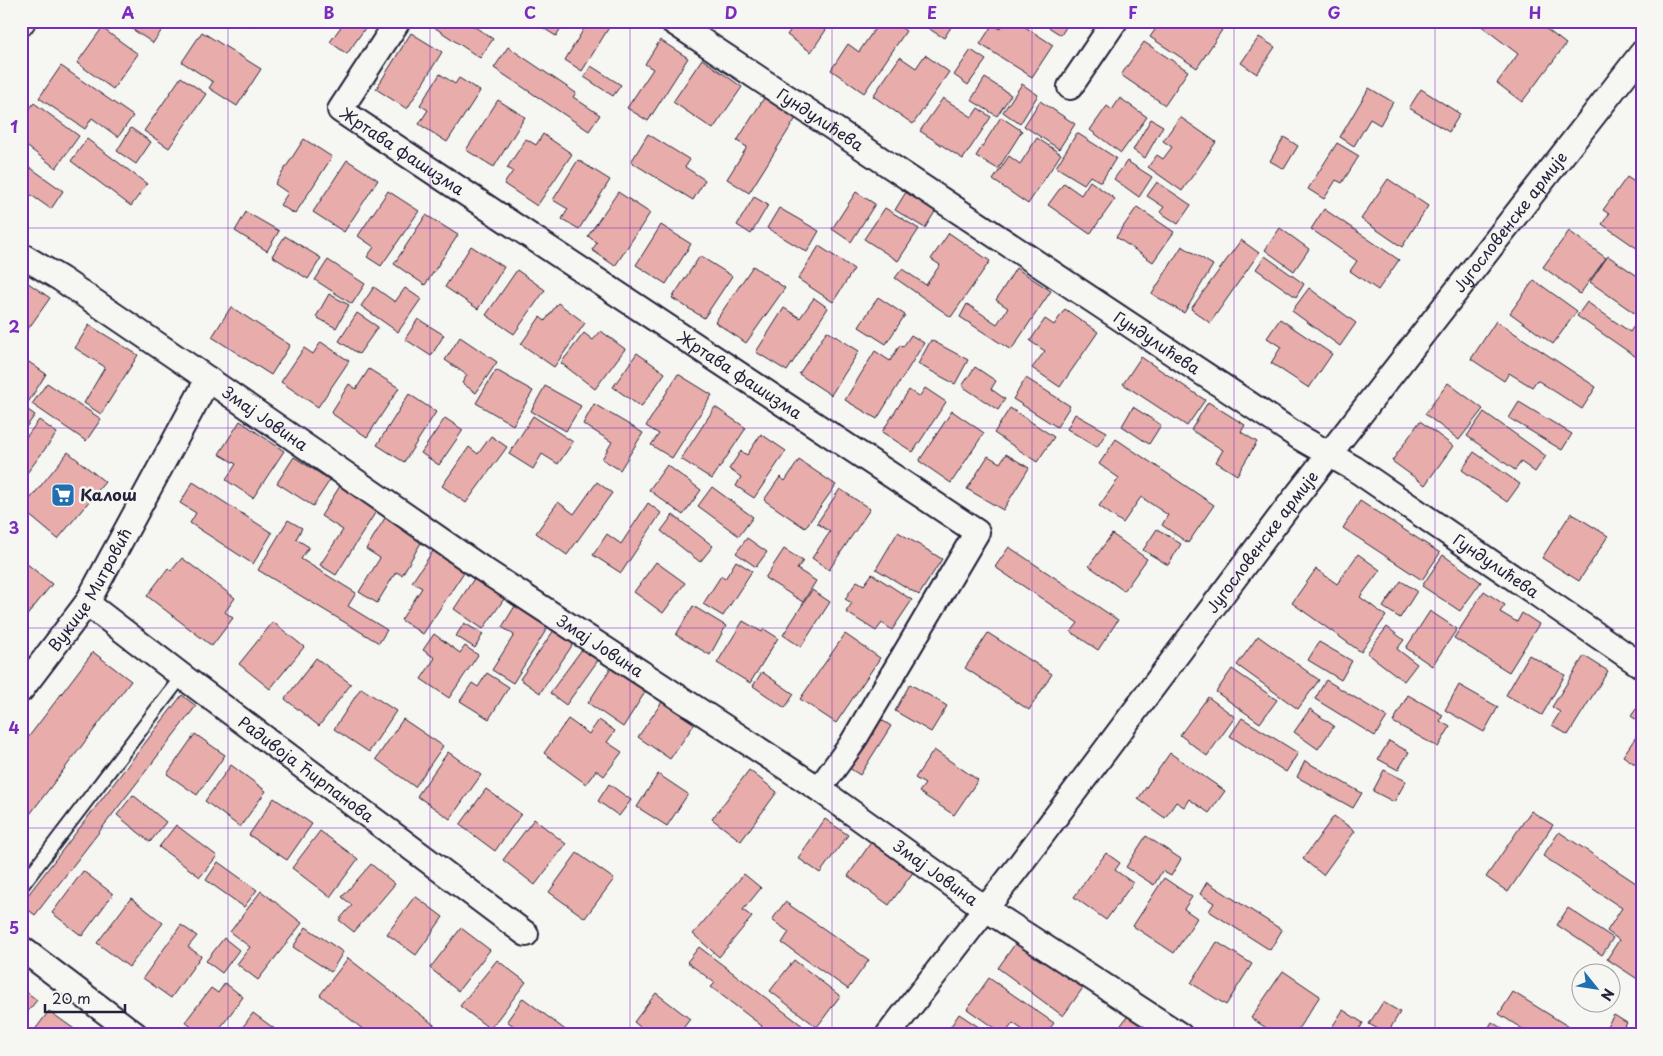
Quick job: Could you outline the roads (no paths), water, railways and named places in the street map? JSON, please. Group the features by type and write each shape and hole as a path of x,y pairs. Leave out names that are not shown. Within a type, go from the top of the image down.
{"street":[{"name":"Жртава фашизма","path":"398,21 340,110 977,532 851,744 819,789"},
{"name":"Гундулићева","path":"672,21 1299,437 1355,469 1642,666"},
{"path":"1070,87 1115,21"},
{"name":"Југословенске армије","path":"888,1035 986,909 1284,512 1642,53"},
{"name":"Змај Јовина","path":"21,255 62,279 481,568 819,789 986,909 1180,1035"},
{"name":"Вукице Митровић","path":"21,690 87,603 208,379"},
{"name":"Радивоја Ћирпанова","path":"87,603 526,934"},
{"path":"21,948 136,1035"}],"lane":[{"path":"21,887 182,676"}],"place":[{"name":"Калош","path":"63,495"}]}
